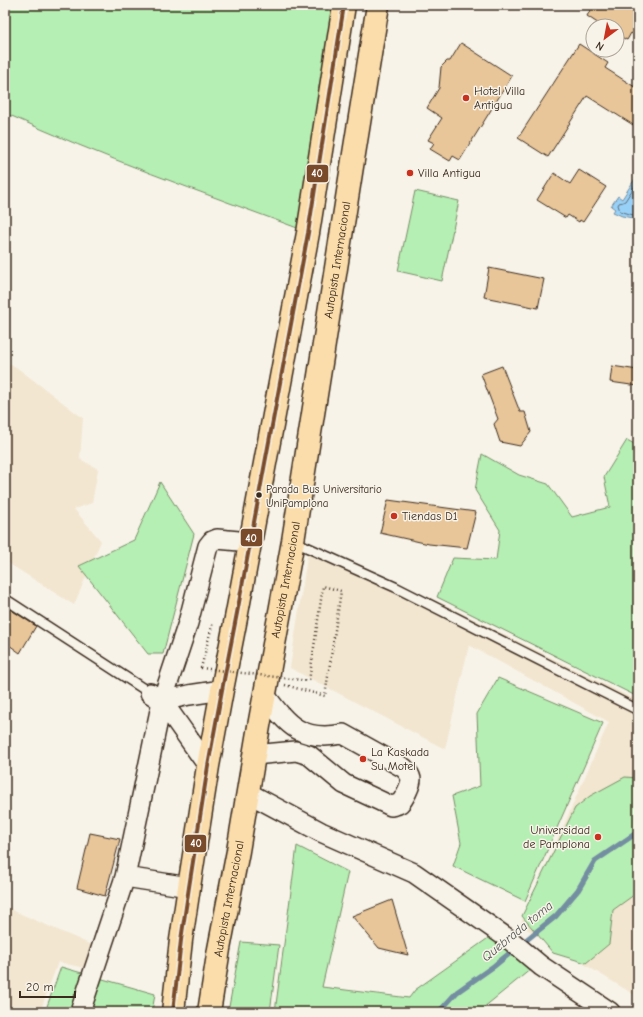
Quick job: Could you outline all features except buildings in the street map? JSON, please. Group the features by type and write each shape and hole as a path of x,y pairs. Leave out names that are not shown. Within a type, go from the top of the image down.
{"highway":[{"path":"173,1012 181,940 208,766 308,233 344,5"},
{"name":"Autopista Internacional","path":"209,1012 219,949 293,541 378,5"}],"street":[{"path":"80,1012 125,877 156,697 188,623 208,546 212,541 217,539 250,542"},
{"path":"254,755 296,751 309,755 344,784 391,806 397,805 402,801 411,780 410,775 404,768 343,734 334,736 312,736 301,732 275,709 266,688"},
{"path":"156,697 189,695 222,690"},
{"path":"156,697 208,766"},
{"path":"315,760 322,736"},
{"path":"248,793 321,832 414,873 510,940 541,966 602,1010"},
{"path":"125,877 189,887"}],"lane":[{"path":"293,541 395,587 638,710"},
{"path":"5,599 156,697"}],"path":[{"path":"202,668 309,680 323,586 341,591 325,696 266,688"}],"shaded area":[{"path":"5,362 16,367 83,418 80,459 98,469 92,503 74,509 101,541 74,605 5,561"},
{"name":"Universidad de Pamplona","path":"309,544 437,601 638,701 638,997 520,925 609,722 469,645 445,749 290,668"},
{"path":"5,907 94,946 89,969 58,962 40,1012 5,1012"}],"green space":[{"path":"5,5 334,5 300,229 114,159 5,113"},
{"path":"415,191 459,201 442,281 398,271"},
{"path":"627,440 638,446 638,697 437,597 453,558 496,560 500,530 475,490 482,454 519,475 548,484 572,517 610,507 604,477"},
{"path":"160,482 194,534 163,654 148,654 79,566 134,540"},
{"path":"498,678 603,723 525,901 453,866 461,843 452,796 480,786 477,714"},
{"path":"625,777 638,778 638,892 613,910 609,944 586,963 553,953 522,916 575,808 590,796"},
{"path":"297,846 348,872 322,987 409,998 415,990 494,934 531,969 478,1012 275,1012"},
{"path":"241,942 279,945 270,1012 228,1012"},
{"path":"61,967 155,994 152,1012 45,1012"}],"water":[{"path":"638,174 638,219 622,216 613,212 615,209 611,206 618,196 622,199"}],"waterway":[{"name":"Quebrada toma","path":"439,1012 457,992 494,966 556,916 578,890 595,861 638,832"}],"transit line":[{"name":"40","path":"173,1012 181,940 208,766 308,233 344,5"}],"place":[{"name":"Hotel Villa Antigua","path":"466,98"},
{"name":"Villa Antigua","path":"410,173"},
{"name":"Parada Bus Universitario UniPamplona","path":"259,495"},
{"name":"Tiendas D1","path":"394,516"},
{"name":"La Kaskada Su Motel","path":"363,759"},
{"name":"Universidad de Pamplona","path":"598,837"}]}
